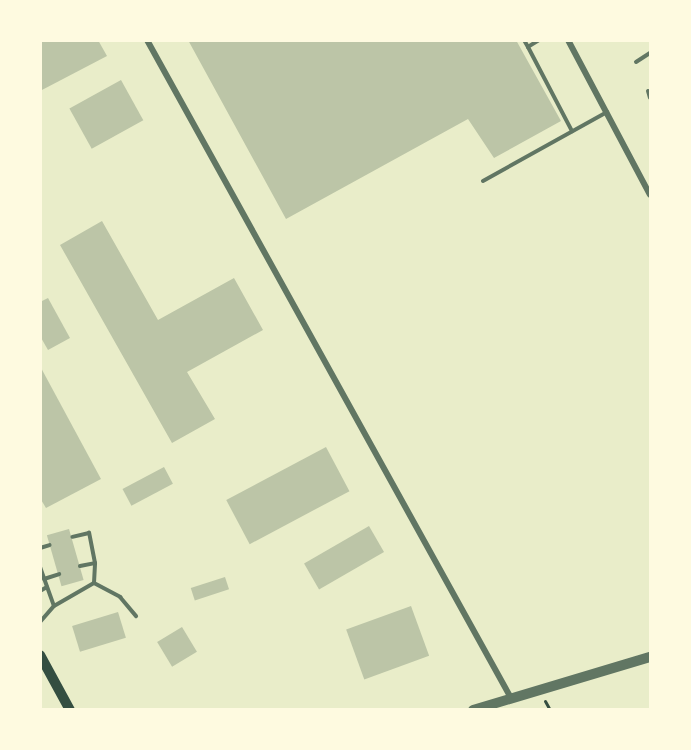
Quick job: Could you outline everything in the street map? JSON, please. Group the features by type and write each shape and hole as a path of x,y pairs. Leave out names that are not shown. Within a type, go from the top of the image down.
{"main road":[{"path":"40,655 70,710"}],"street":[{"path":"147,40 511,698"},
{"path":"568,40 651,195"},
{"path":"474,710 651,657"}],"lane":[{"path":"524,40 572,131"},
{"path":"528,47 539,40"},
{"path":"636,62 651,53"},
{"path":"648,91 651,98"},
{"path":"483,181 607,111"},
{"path":"72,537 89,533 95,563 94,583"},
{"path":"40,548 50,545"},
{"path":"80,567 95,563"},
{"path":"40,567 54,606"},
{"path":"44,579 59,574"},
{"path":"40,622 54,606 94,583"},
{"path":"94,583 120,597 136,616"},
{"path":"40,591 47,587"}],"building":[{"path":"40,40 98,40 107,56 40,91"},
{"path":"188,40 516,40 561,121 494,158 468,119 286,219"},
{"path":"121,80 143,120 92,149 69,109"},
{"path":"102,221 158,320 234,278 263,330 187,372 215,419 172,443 60,245"},
{"path":"48,298 70,338 48,350 40,336 40,302"},
{"path":"40,366 101,479 46,508 40,498"},
{"path":"326,447 349,491 250,544 226,500"},
{"path":"164,467 173,484 131,506 123,489"},
{"path":"369,526 384,552 319,589 304,564"},
{"path":"69,529 84,580 61,586 47,535"},
{"path":"225,577 229,589 195,600 191,588"},
{"path":"411,606 429,656 364,679 346,630"},
{"path":"118,612 126,638 80,652 72,626"},
{"path":"182,627 197,652 172,667 157,642"}]}
